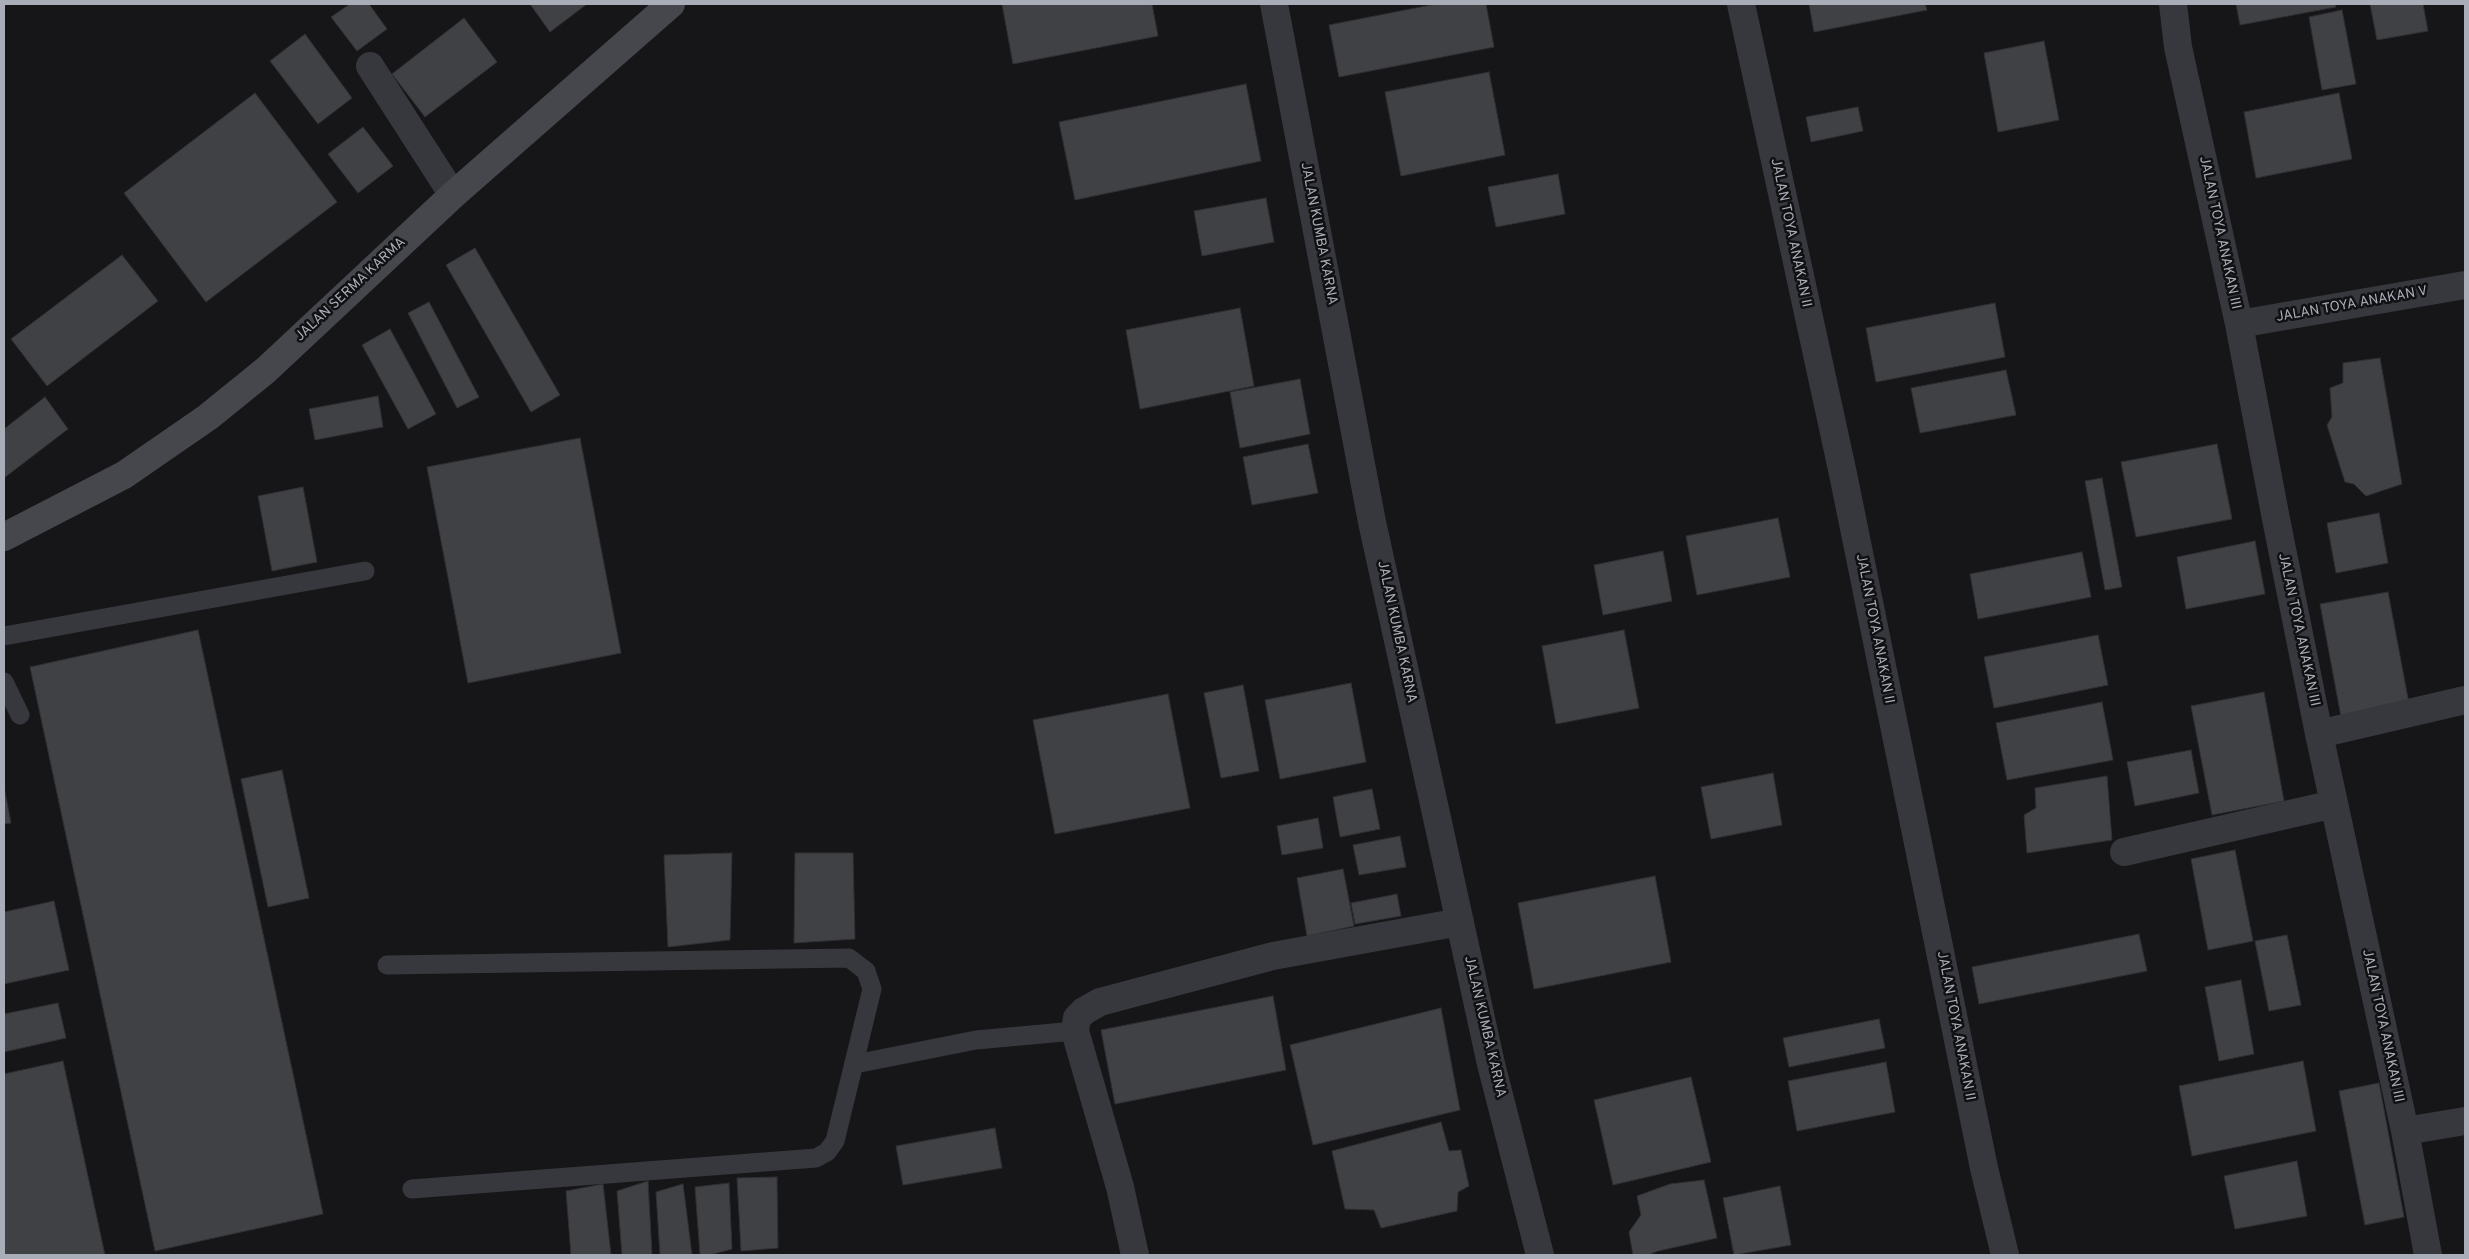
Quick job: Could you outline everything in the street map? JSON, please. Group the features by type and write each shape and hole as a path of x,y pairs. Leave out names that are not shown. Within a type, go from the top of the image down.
{"street":[{"name":"JALAN SERMA KARMA","path":"4,537 124,475 208,417 266,370 453,195 671,4"},
{"name":"JALAN KUMBA KARNA","path":"1274,4 1372,522 1491,1064 1540,1255"},
{"name":"JALAN TOYA ANAKAN II","path":"1741,4 1843,474 1984,1168 2005,1255"},
{"name":"JALAN TOYA ANAKAN III","path":"2172,4 2178,47 2239,324 2319,734 2406,1131 2428,1255"},
{"path":"370,66 453,195"},
{"name":"JALAN TOYA ANAKAN V","path":"2239,324 2465,285"},
{"path":"2319,734 2465,700"},
{"path":"2124,852 2334,804"},
{"path":"1135,1255 1120,1187 1075,1031 1077,1018 1084,1011 1100,1002 1273,956 1460,922"},
{"path":"2406,1131 2465,1121"}],"lane":[{"path":"4,636 365,571"},
{"path":"4,682 20,715"},
{"path":"387,965 849,958 866,971 872,989 835,1141 826,1152 816,1158 412,1189"},
{"path":"855,1064 976,1040 1075,1031"}],"building":[{"path":"350,4 369,4 387,29 357,51 331,17"},
{"path":"530,4 587,4 550,32"},
{"path":"1002,4 1152,4 1158,36 1013,64"},
{"path":"1436,4 1486,4 1494,47 1339,77 1329,25"},
{"path":"1809,4 1925,4 1927,10 1814,32"},
{"path":"2236,4 2335,4 2336,7 2240,25"},
{"path":"2370,4 2423,4 2428,31 2377,40"},
{"path":"2342,10 2356,84 2322,90 2309,17"},
{"path":"464,18 497,62 425,117 392,74"},
{"path":"305,34 352,98 318,124 270,61"},
{"path":"2044,41 2059,120 1998,132 1984,53"},
{"path":"1489,72 1505,155 1401,176 1385,92"},
{"path":"1246,84 1261,161 1075,200 1059,122"},
{"path":"255,93 337,202 206,302 124,193"},
{"path":"2339,93 2352,159 2256,178 2244,112"},
{"path":"1858,107 1863,131 1811,142 1806,117"},
{"path":"363,127 393,166 358,193 328,154"},
{"path":"1558,174 1565,214 1496,227 1488,187"},
{"path":"1266,198 1274,242 1202,256 1194,211"},
{"path":"475,248 560,395 531,412 446,265"},
{"path":"122,255 158,301 47,386 11,339"},
{"path":"429,302 479,397 457,408 408,313"},
{"path":"1995,303 2005,357 1876,382 1866,328"},
{"path":"1240,308 1254,386 1140,409 1126,330"},
{"path":"390,329 436,414 408,429 362,345"},
{"path":"2380,358 2402,484 2366,496 2354,484 2345,482 2327,425 2332,417 2330,388 2343,383 2343,363"},
{"path":"2006,370 2016,415 1920,433 1911,388"},
{"path":"1300,379 1310,434 1240,448 1230,392"},
{"path":"378,396 383,427 315,440 309,409"},
{"path":"45,397 68,429 4,478 4,429"},
{"path":"580,438 621,653 468,683 427,467"},
{"path":"1308,444 1318,493 1252,505 1243,457"},
{"path":"2217,444 2232,519 2136,537 2121,462"},
{"path":"2102,478 2122,587 2105,590 2085,481"},
{"path":"303,487 317,562 272,571 258,496"},
{"path":"2379,513 2388,563 2336,573 2327,523"},
{"path":"1778,518 1790,577 1697,595 1686,536"},
{"path":"2255,541 2265,594 2186,609 2177,557"},
{"path":"1663,551 1672,601 1603,615 1594,565"},
{"path":"2082,552 2091,597 1978,619 1970,574"},
{"path":"2388,592 2410,709 2342,722 2320,604"},
{"path":"198,630 323,1214 155,1251 30,667"},
{"path":"1624,630 1639,708 1556,724 1542,646"},
{"path":"2098,635 2108,685 1994,708 1984,657"},
{"path":"1351,683 1366,762 1280,779 1265,700"},
{"path":"1243,685 1259,771 1221,778 1204,693"},
{"path":"2264,692 2284,801 2212,815 2191,706"},
{"path":"1168,694 1190,808 1055,834 1033,720"},
{"path":"2102,702 2113,760 2007,780 1996,723"},
{"path":"2191,750 2199,793 2135,806 2127,762"},
{"path":"282,770 309,898 268,907 241,779"},
{"path":"1773,773 1782,825 1711,839 1701,787"},
{"path":"2107,776 2112,840 2027,853 2024,815 2036,808 2035,788"},
{"path":"4,787 11,823 4,824"},
{"path":"1372,789 1380,829 1340,837 1333,797"},
{"path":"1318,818 1323,848 1282,855 1277,826"},
{"path":"1400,836 1406,867 1359,875 1353,845"},
{"path":"2235,850 2253,941 2208,950 2191,859"},
{"path":"732,853 730,940 668,947 664,855"},
{"path":"795,853 853,853 855,939 794,943"},
{"path":"1343,869 1354,926 1307,936 1297,878"},
{"path":"1655,876 1671,962 1534,989 1518,903"},
{"path":"1397,894 1401,916 1355,924 1351,903"},
{"path":"54,901 69,970 4,984 4,912"},
{"path":"2139,934 2147,971 1979,1004 1972,967"},
{"path":"2287,935 2301,1005 2269,1011 2255,941"},
{"path":"2241,980 2254,1054 2219,1061 2205,987"},
{"path":"1273,996 1286,1070 1115,1104 1101,1030"},
{"path":"58,1003 66,1038 4,1052 4,1014"},
{"path":"1441,1008 1460,1110 1313,1145 1290,1045"},
{"path":"1879,1019 1885,1048 1789,1067 1783,1038"},
{"path":"63,1061 105,1255 4,1255 4,1074"},
{"path":"2303,1061 2316,1131 2192,1156 2179,1086"},
{"path":"1886,1062 1895,1112 1797,1131 1788,1081"},
{"path":"1691,1077 1711,1162 1613,1185 1594,1100"},
{"path":"2379,1083 2404,1217 2365,1225 2339,1091"},
{"path":"1441,1122 1449,1151 1461,1150 1469,1186 1458,1192 1457,1211 1381,1228 1374,1210 1345,1209 1332,1151"},
{"path":"995,1128 1002,1168 903,1185 896,1146"},
{"path":"2297,1161 2307,1216 2235,1229 2224,1176"},
{"path":"777,1177 778,1248 741,1251 737,1178"},
{"path":"1704,1180 1717,1238 1648,1255 1633,1255 1629,1232 1641,1215 1637,1196 1670,1184"},
{"path":"648,1181 652,1255 622,1255 617,1191"},
{"path":"729,1183 732,1249 710,1255 700,1255 695,1187"},
{"path":"603,1184 611,1255 571,1255 566,1191"},
{"path":"683,1184 692,1255 660,1255 656,1192"},
{"path":"1780,1186 1791,1245 1734,1255 1723,1198"}]}
